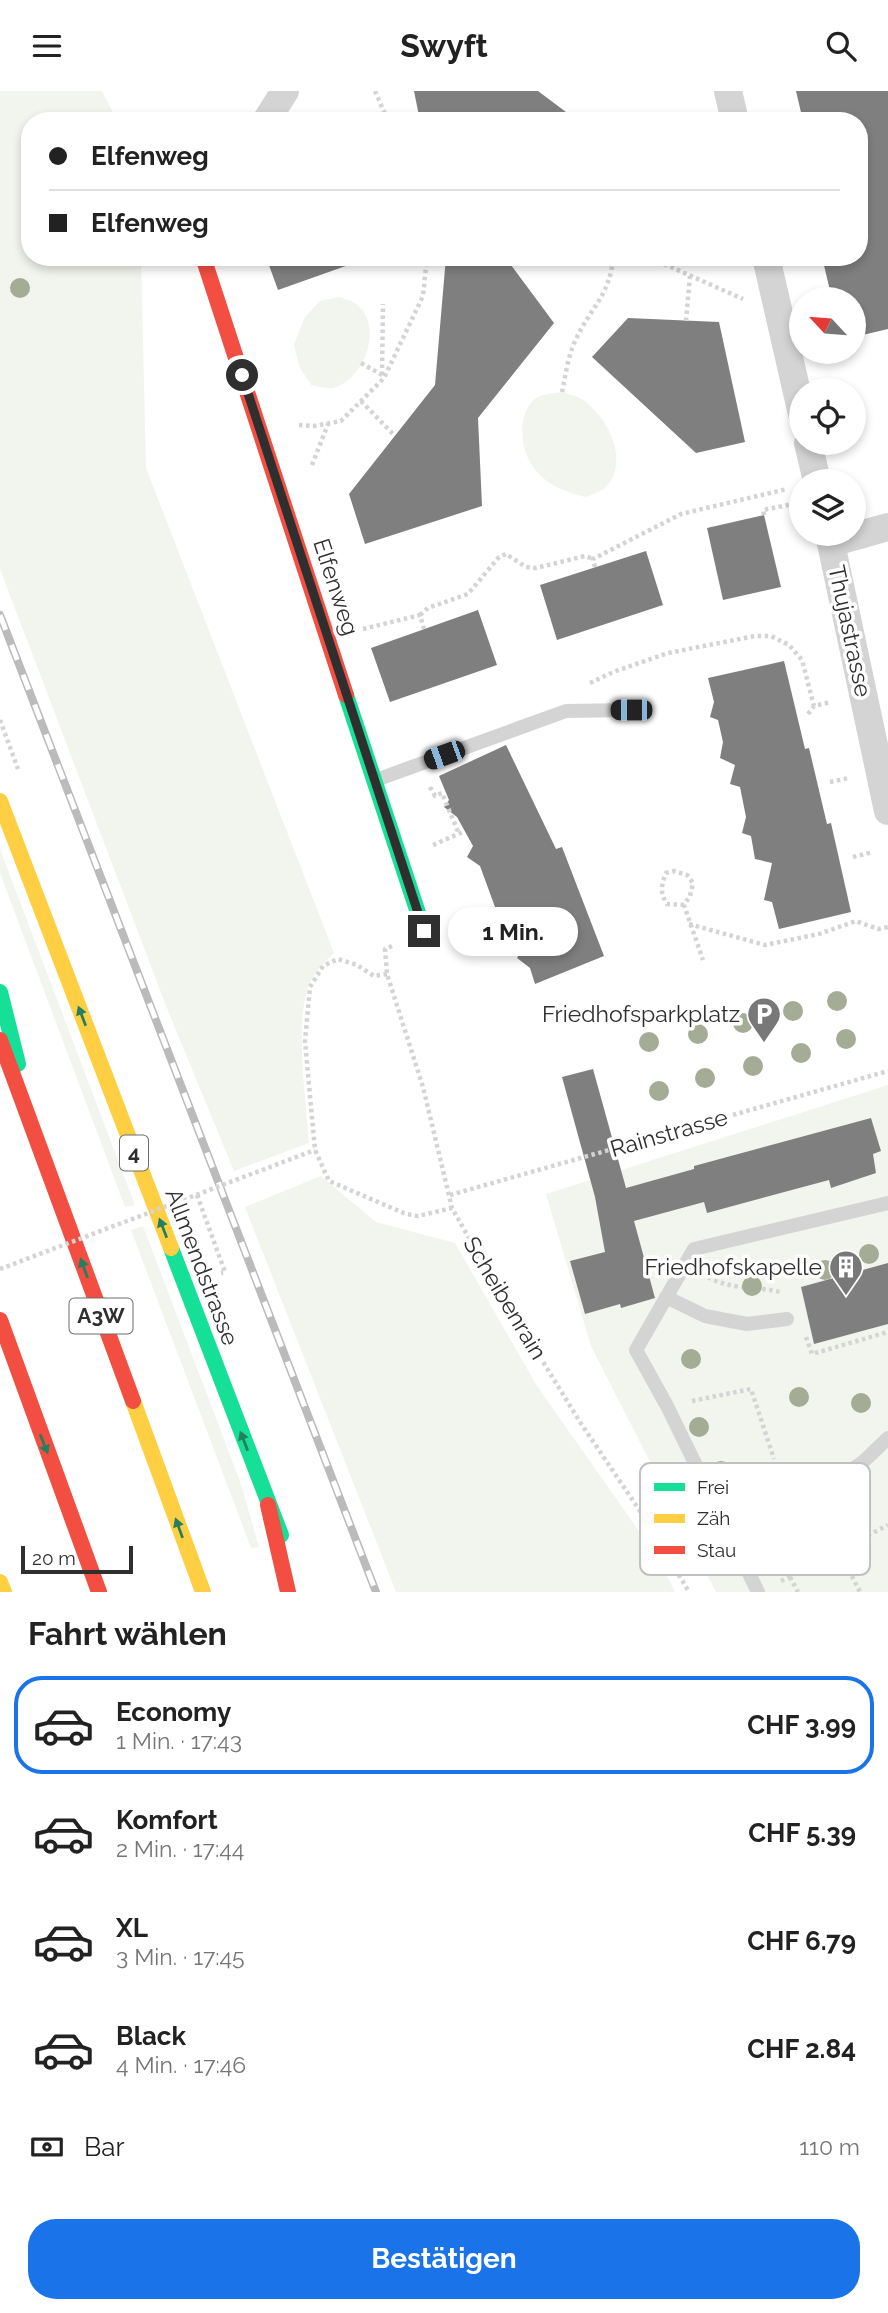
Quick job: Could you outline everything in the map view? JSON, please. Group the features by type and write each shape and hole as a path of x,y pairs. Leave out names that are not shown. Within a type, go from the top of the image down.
{"main road":[{"name":"Elfenweg","path":"206,266 424,931"},
{"name":"Allmendstrasse","path":"0,801 268,1505 304,1592"},
{"path":"0,992 41,1150"},
{"name":"A3W","path":"0,1039 203,1592"},
{"path":"0,1320 99,1592"},
{"path":"0,1339 20,1380"},
{"path":"268,1505 288,1592"},
{"path":"0,1582 4,1592"}],"street":[{"path":"272,112 285,91"},
{"path":"728,91 732,112"},
{"path":"768,266 794,378"},
{"path":"866,531 888,527"},
{"name":"Thujastrasse","path":"832,546 888,811"}],"lane":[{"path":"374,780 566,711 631,710"},
{"path":"694,1463 636,1350 694,1249 888,1203"},
{"path":"666,1297 705,1316 747,1325 787,1319"},
{"path":"861,1463 888,1438"}],"path":[{"path":"375,91 384,112"},
{"path":"257,422 314,426 341,421 384,376 423,296 426,266"},
{"path":"562,391 576,338 607,290 612,266"},
{"path":"668,266 779,316"},
{"path":"686,321 690,276"},
{"path":"383,304 384,376"},
{"path":"362,363 384,376"},
{"path":"361,401 395,436"},
{"path":"593,559 681,514 789,489"},
{"path":"764,515 763,510 789,505"},
{"path":"328,638 420,615 428,608 468,594 499,557 506,555 526,567 536,568 586,556 593,559"},
{"path":"593,559 595,567"},
{"path":"420,615 424,629"},
{"path":"613,672 668,653 755,636 771,636 789,645 802,660 814,706"},
{"path":"808,714 814,706 839,701"},
{"path":"419,764 435,796 442,793 462,833 440,842"},
{"path":"830,782 856,776"},
{"path":"853,857 873,852"},
{"path":"684,905 667,904 663,898 661,887 666,873 674,871 687,875 693,883 690,896 684,905 703,960"},
{"path":"689,924 765,945 819,934 856,921 878,929 888,927"},
{"name":"Scheibenrain","path":"315,1150 305,1041 310,988 323,966 338,959 356,965 374,976 387,974 423,1087 452,1208 492,1279 580,1422 640,1511"},
{"name":"Rainstrasse","path":"450,1195 888,1071"},
{"path":"0,1269 315,1150 329,1181 405,1214 418,1216 452,1208"},
{"path":"197,1195 225,1272"},
{"path":"687,1262 711,1279 729,1286 762,1287 784,1293"},
{"path":"803,1326 812,1354 888,1332"},
{"path":"667,1406 751,1389 774,1459"},
{"path":"870,1535 888,1525"},
{"name":"Scheibenrain","path":"679,1575 689,1592"},
{"path":"765,1589 794,1575"},
{"path":"851,1575 860,1592"},
{"path":"790,1577 798,1592"}],"shaded area":[{"path":"0,91 102,91 112,112 21,112 21,266 141,266 146,468 334,953 313,977 304,1003 302,1063 309,1143 234,1171 168,1011 0,569"},
{"path":"339,297 353,302 364,312 369,324 367,350 362,363 344,383 333,388 311,385 299,366 294,344 305,317 320,301"},
{"path":"562,392 581,399 601,417 608,428 616,453 613,477 605,488 585,497 544,479 529,461 523,442 523,422 530,405 536,398"},
{"path":"0,849 135,1205 125,1207 0,873"},
{"path":"888,1085 888,1592 716,1592 707,1575 870,1575 870,1463 650,1463 591,1346 546,1194"},
{"path":"321,1176 376,1222 455,1243 537,1386 640,1532 640,1575 666,1575 675,1592 396,1592 245,1207"},
{"path":"143,1226 241,1484 259,1547 251,1548 131,1230"}],"building":[{"path":"414,91 538,91 566,112 418,112"},
{"path":"796,91 888,91 888,329 866,334 866,287 829,287 824,266 868,266 868,112 801,112"},
{"path":"269,266 346,266 278,290"},
{"path":"445,266 512,266 554,323 478,418 482,506 365,544 349,494 435,385"},
{"path":"628,318 719,322 745,442 696,453 592,357"},
{"path":"764,515 781,587 723,600 707,528"},
{"path":"646,551 663,605 557,640 540,585"},
{"path":"478,610 497,665 390,702 371,648"},
{"path":"784,661 805,749 809,748 827,824 831,823 851,912 779,929 772,902 764,900 772,863 755,859 751,836 742,833 746,817 740,787 730,784 735,765 720,758 723,742 718,720 710,717 714,702 708,678"},
{"path":"506,745 556,849 562,847 604,956 535,984 530,968 517,958 521,951 507,916 495,907 480,866 467,857 473,846 457,817 444,807 449,800 439,776"},
{"path":"593,1069 626,1188 694,1169 694,1166 871,1118 881,1151 873,1154 876,1173 831,1188 829,1180 707,1213 704,1202 634,1221 655,1298 621,1308 620,1304 585,1314 570,1261 605,1252 595,1197 562,1077"},
{"name":"Friedhofskapelle","path":"888,1263 888,1324 814,1344 801,1287"}],"railway":[{"path":"0,615 376,1592"}],"traffic: fast":[{"path":"346,695 424,931"},
{"path":"0,992 18,1064"},
{"path":"171,1248 281,1535"}],"traffic: slow":[{"path":"0,801 171,1248"},
{"path":"133,1401 203,1592"},
{"path":"0,1582 4,1592"}],"traffic: jam":[{"path":"206,266 346,695"},
{"path":"0,1040 133,1401"},
{"path":"0,1320 99,1592"},
{"path":"268,1505 288,1592"}],"place":[{"name":"Friedhofsparkplatz","path":"764,1044"},
{"name":"Friedhofskapelle","path":"846,1297"}],"route":[{"path":"242,375 424,931"}]}
